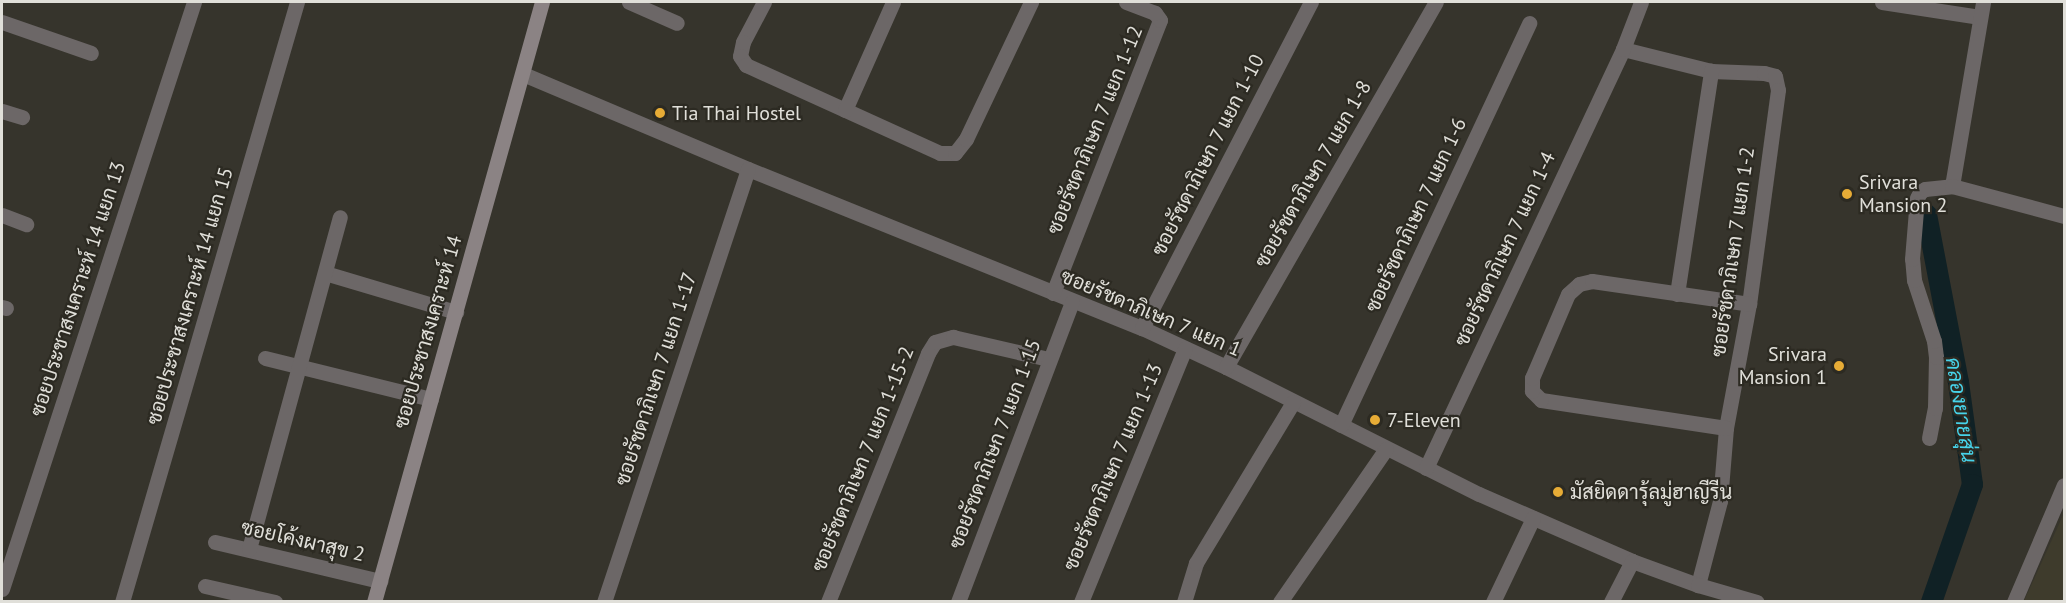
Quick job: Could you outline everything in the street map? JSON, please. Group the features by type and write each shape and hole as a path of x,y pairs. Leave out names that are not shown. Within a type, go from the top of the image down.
{"street":[{"name":"ซอยประชาสงเคราะห์ 14 แยก 13","path":"2,589 194,2"},
{"name":"ซอยประชาสงเคราะห์ 14 แยก 15","path":"122,602 297,2"},
{"name":"ซอยประชาสงเคราะห์ 14","path":"374,602 542,2"},
{"path":"628,2 677,23"},
{"path":"764,2 743,42 740,56 746,65 940,153 956,153 966,139 1031,2"},
{"path":"845,110 894,2"},
{"name":"ซอยรัชดาภิเษก 7 แยก 1-12","path":"1053,293 1161,20 1155,13 1126,2"},
{"name":"ซอยรัชดาภิเษก 7 แยก 1-10","path":"1142,328 1311,2"},
{"name":"ซอยรัชดาภิเษก 7 แยก 1-8","path":"1226,367 1436,2"},
{"name":"ซอยรัชดาภิเษก 7 แยก 1-4","path":"1426,468 1623,49 1641,2"},
{"path":"1882,2 1981,9 1952,186"},
{"path":"2,22 91,53"},
{"name":"ซอยรัชดาภิเษก 7 แยก 1-6","path":"1341,424 1529,23"},
{"name":"ซอยรัชดาภิเษก 7 แยก 1-2","path":"1623,49 1711,71 1775,76 1778,90 1749,304 1726,428 1720,501 1698,585"},
{"path":"1677,294 1711,71"},
{"name":"ซอยรัชดาภิเษก 7 แยก 1","path":"523,74 1072,302 1142,328 1341,424 1386,449 1533,518 1632,561 1735,598 1757,602"},
{"path":"2,111 22,117"},
{"name":"ซอยรัชดาภิเษก 7 แยก 1-17","path":"604,602 748,169"},
{"path":"1929,438 1935,408 1935,357 1934,341 1914,280 1912,246 1917,198 1925,189 1952,186 2064,210"},
{"path":"2,215 26,224"},
{"path":"249,549 340,217"},
{"path":"325,273 456,312"},
{"path":"1726,428 1541,400 1532,391 1532,378 1568,294 1579,284 1592,281 1749,304"},
{"name":"ซอยรัชดาภิเษก 7 แยก 1-15","path":"958,602 1048,359 1072,302"},
{"name":"ซอยรัชดาภิเษก 7 แยก 1-15-2","path":"828,602 928,353 935,342 952,337 1048,359"},
{"name":"ซอยรัชดาภิเษก 7 แยก 1-13","path":"1080,602 1185,348"},
{"path":"265,358 431,399"},
{"path":"1184,602 1196,563 1293,402"},
{"path":"1280,602 1386,449"},
{"path":"2014,602 2064,485"},
{"path":"1493,602 1533,518"},
{"name":"ซอยโค้งผาสุข 2","path":"215,542 380,581"},
{"path":"1611,602 1632,561"},
{"path":"205,586 275,602"}],"shaded area":[{"path":"2064,513 2064,601 2024,601"}],"waterway":[{"name":"คลองยายสุ่น","path":"1926,214 1958,382 1972,484 1931,602"}],"place":[{"name":"Tia Thai Hostel","path":"660,113"},
{"name":"Srivara Mansion 2","path":"1847,194"},
{"name":"Srivara Mansion 1","path":"1839,366"},
{"name":"7-Eleven","path":"1375,420"},
{"name":"มัสยิดดารุ้ลมู่ฮาญีรีน","path":"1558,492"}]}
